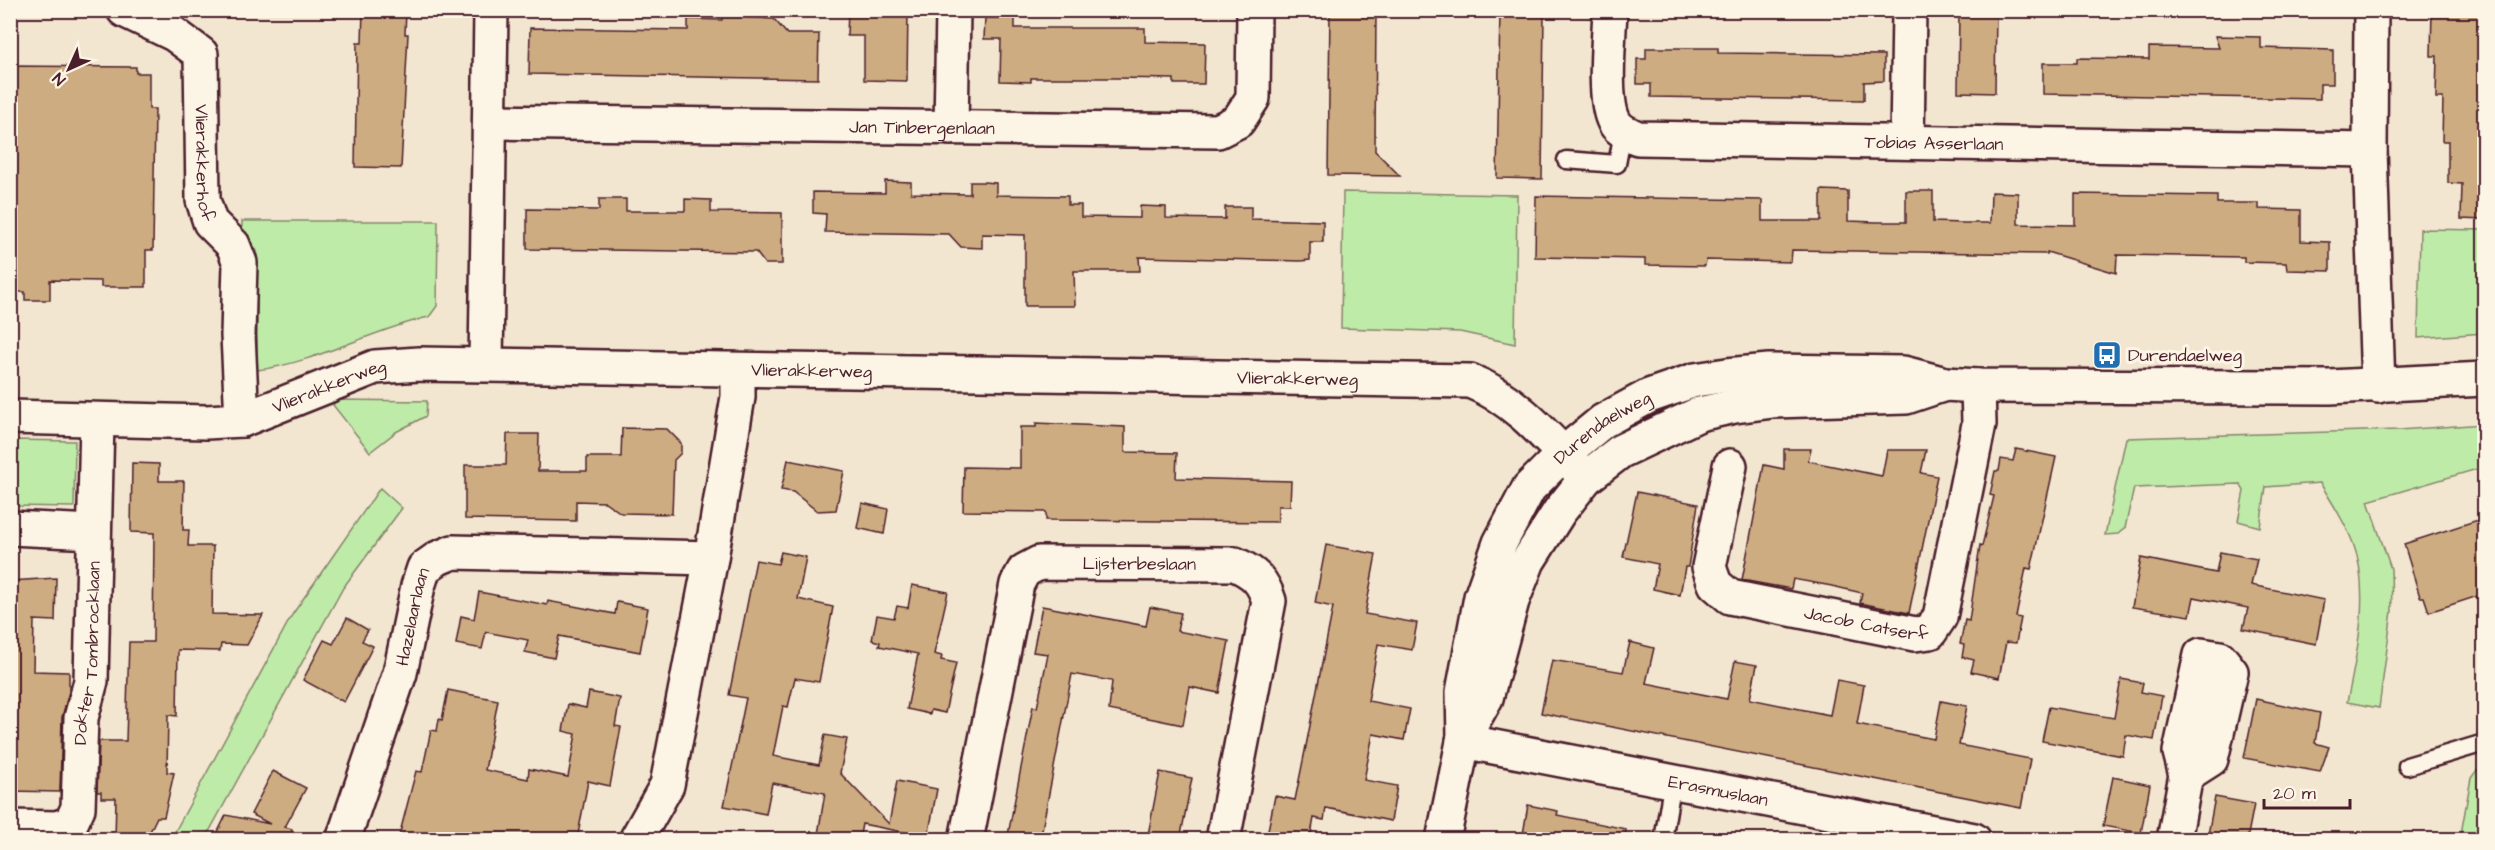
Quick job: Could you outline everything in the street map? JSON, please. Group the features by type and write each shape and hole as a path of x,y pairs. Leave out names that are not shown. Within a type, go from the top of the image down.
{"street":[{"name":"Vlierakkerhof","path":"124,10 174,34 201,54 203,200 210,222 233,245 240,263 238,335 242,420"},
{"path":"486,364 491,10"},
{"path":"951,128 953,10"},
{"name":"Jan Tinbergenlaan","path":"489,122 1218,131 1238,121 1252,99 1254,10"},
{"path":"1610,10 1608,100 1613,120 1623,132"},
{"path":"1907,142 1909,10"},
{"path":"2371,10 2370,150 2378,386"},
{"name":"Tobias Asserlaan","path":"1623,132 1638,138 2370,150"},
{"name":"Vlierakkerweg","path":"10,417 206,422 242,420 375,368 419,364 1470,381 1490,389 1507,402 1586,478"},
{"path":"644,836 667,785 711,558 738,397 738,370"},
{"name":"Durendaelweg","path":"1443,840 1463,739 1463,692 1481,597 1500,543 1529,488 1563,454 1603,421 1649,396 1695,380 1769,371 1903,373 1945,384 1978,386 2378,386 2484,379"},
{"name":"Durendaelweg","path":"1463,739 1486,698 1512,601 1528,561 1559,512 1586,478 1622,451 1699,414 1773,401 1906,397 1945,384"},
{"name":"Jacob Catserf","path":"1730,466 1709,567 1715,584 1730,597 1915,634 1930,632 1940,617 1979,424 1978,386"},
{"name":"Dokter Tombrocklaan","path":"10,827 57,828 71,823 78,808 81,718 91,681 97,420"},
{"path":"10,528 94,532"},
{"name":"Hazelaarlaan","path":"343,840 400,674 418,586 424,568 438,558 453,552 711,558"},
{"name":"Lijsterbeslaan","path":"966,840 1017,584 1024,571 1039,562 1235,564 1250,571 1263,583 1269,601 1223,840"},
{"name":"Erasmuslaan","path":"1463,739 1974,840"},
{"path":"2174,840 2187,775"}],"lane":[{"path":"1566,160 1617,164 1623,132"},
{"path":"2407,766 2484,743"},
{"path":"1663,840 1672,780"}],"green space":[{"path":"1343,192 1517,195 1515,344 1460,332 1341,328"},
{"path":"242,221 438,221 437,306 429,317 301,361 257,370 257,251 242,229"},
{"path":"2420,229 2484,230 2484,333 2418,338"},
{"path":"336,400 427,401 426,416 396,432 370,452 333,405"},
{"path":"2484,424 2484,467 2368,501 2391,569 2392,611 2379,708 2347,702 2358,644 2362,601 2361,581 2350,535 2320,483 2266,487 2260,527 2238,521 2244,491 2240,484 2134,488 2125,528 2118,534 2105,535 2126,438 2399,430"},
{"path":"11,440 75,441 74,507 11,506"},
{"path":"380,488 402,508 343,588 205,839 171,839 292,615"},
{"path":"2484,767 2484,839 2460,839 2471,778 2477,770"}],"building":[{"path":"363,10 406,10 405,34 408,34 401,168 355,167 357,43 362,43"},
{"path":"848,10 908,10 907,81 864,80 864,36 847,36"},
{"path":"1330,10 1376,10 1375,151 1400,176 1328,175"},
{"path":"1500,10 1544,13 1542,179 1497,178"},
{"path":"1959,10 1996,10 1995,93 1958,92"},
{"path":"2432,10 2484,10 2484,220 2461,219 2462,184 2448,183 2448,141 2442,141 2443,98 2436,98 2437,56 2431,56"},
{"path":"722,16 774,19 787,34 819,34 818,79 529,74 530,28 688,30 688,19 722,20"},
{"path":"985,18 1015,18 1015,28 1145,28 1145,42 1205,43 1204,84 1174,84 1174,79 1115,78 1031,78 1031,82 1000,81 1001,39 984,39"},
{"path":"2215,36 2261,37 2261,48 2333,50 2333,84 2320,84 2320,99 2043,94 2043,63 2077,63 2077,58 2149,59 2149,47 2219,48"},
{"path":"1646,48 1718,48 1718,53 1884,55 1884,81 1864,82 1864,100 1651,97 1651,84 1637,84 1637,59 1646,59"},
{"path":"10,66 136,67 136,73 149,73 149,109 155,109 153,250 146,250 146,287 101,287 101,281 50,280 50,300 25,300 25,292 10,292"},
{"path":"885,181 911,182 911,193 970,194 970,182 983,182 996,183 996,195 1068,196 1068,205 1081,205 1081,217 1140,218 1140,206 1166,207 1166,218 1225,219 1225,207 1251,207 1251,219 1323,221 1323,242 1310,242 1310,260 1300,261 1139,257 1140,271 1074,271 1075,306 1025,306 1025,235 982,234 982,248 961,247 949,234 825,232 826,214 813,213 813,192 885,193"},
{"path":"1821,190 1848,191 1848,221 1876,222 1906,222 1906,191 1933,191 1933,222 1990,223 1991,192 2018,193 2018,224 2075,225 2075,194 2217,196 2217,203 2259,203 2259,209 2301,210 2301,241 2330,242 2330,271 2287,270 2286,263 2244,262 2244,257 2117,255 2116,273 2047,252 2047,254 1792,250 1791,262 1706,260 1705,266 1645,265 1645,259 1535,257 1536,196 1762,200 1762,221 1821,221"},
{"path":"599,199 626,199 626,211 685,211 685,199 711,200 711,212 782,213 782,264 765,264 756,252 527,249 527,209 599,210"},
{"path":"1036,423 1125,427 1125,452 1177,453 1176,478 1291,481 1290,506 1278,506 1278,522 1046,520 1046,512 963,511 964,467 1020,468 1020,427 1036,427"},
{"path":"622,428 667,429 681,443 681,453 674,460 672,514 621,513 605,502 576,501 576,521 465,519 465,465 506,465 507,434 539,434 538,471 587,471 587,457 621,457"},
{"path":"1784,449 1811,449 1808,461 1882,476 1887,450 1926,450 1921,473 1937,476 1909,613 1860,603 1862,593 1832,586 1793,579 1791,589 1742,580 1764,465 1784,469"},
{"path":"2016,449 2056,457 2031,569 2026,568 2016,617 2021,618 2016,643 2006,642 1999,678 1971,672 1974,660 1962,657 1964,645 1960,644 1965,620 1969,621 1980,545 1982,546 1994,496 1990,495 1995,471 1999,471 2001,459 2013,461"},
{"path":"788,460 844,471 836,510 817,511 793,492 781,490"},
{"path":"132,463 159,464 159,481 184,481 183,530 189,530 188,546 213,546 212,614 263,615 247,645 221,644 220,651 178,650 177,716 168,715 167,772 174,773 164,817 157,817 146,840 115,840 116,798 101,798 101,792 97,792 99,741 126,741 129,642 153,642 154,533 131,532"},
{"path":"1637,492 1698,504 1688,567 1685,567 1680,595 1653,589 1658,564 1623,557"},
{"path":"862,503 888,509 884,534 857,528"},
{"path":"2484,518 2484,594 2429,612 2424,597 2420,597 2404,544"},
{"path":"1326,545 1376,554 1365,614 1417,623 1412,650 1378,644 1368,701 1410,709 1404,740 1373,734 1364,780 1397,786 1391,821 1326,808 1324,820 1314,818 1310,840 1266,840 1275,796 1295,800 1306,746 1333,607 1315,603"},
{"path":"781,552 806,557 798,599 833,607 819,682 795,678 788,707 783,706 773,756 819,765 825,735 847,739 840,773 889,824 897,781 937,789 928,837 862,824 859,840 817,840 825,793 772,783 766,814 724,806 746,698 729,695 756,560 778,564"},
{"path":"2220,552 2257,559 2251,585 2324,600 2316,644 2243,629 2248,608 2194,597 2190,616 2132,607 2141,558 2216,573"},
{"path":"56,578 55,621 34,620 33,671 69,672 69,692 62,717 60,792 10,791 10,581"},
{"path":"912,585 948,592 934,654 942,656 941,660 956,663 945,713 931,710 930,714 907,709 918,654 879,646 880,642 872,640 877,615 894,618 897,606 908,608"},
{"path":"479,592 547,605 548,601 615,614 617,602 648,608 640,652 559,636 554,658 525,652 528,640 486,632 482,649 456,644 461,616 474,619"},
{"path":"1042,606 1146,626 1150,607 1181,613 1177,631 1229,641 1219,693 1190,687 1183,725 1109,710 1112,681 1072,674 1040,840 1007,840 1033,706 1037,708 1048,654 1033,652"},
{"path":"347,618 368,630 362,641 373,646 344,702 303,680 324,640 333,644"},
{"path":"1630,642 1654,648 1646,683 1727,699 1735,661 1757,665 1750,699 1830,715 1837,680 1864,685 1857,724 1934,739 1941,701 1967,706 1959,745 2030,759 2021,808 1541,713 1552,660 1623,672"},
{"path":"2121,679 2143,683 2141,692 2162,696 2154,740 2126,735 2123,756 2042,741 2049,707 2114,718"},
{"path":"448,690 498,700 485,770 528,779 529,769 568,777 576,734 563,731 568,704 586,708 589,692 620,698 615,726 621,727 610,786 588,781 577,840 483,840 447,832 445,840 398,840 416,771 422,772 431,730 437,731 439,719 442,720"},
{"path":"2256,699 2320,713 2315,743 2329,747 2320,772 2244,758"},
{"path":"273,771 306,788 285,827 292,829 291,840 214,840 226,815 270,824 251,814"},
{"path":"1160,772 1192,778 1180,840 1147,840"},
{"path":"2113,777 2150,785 2141,833 2103,826"},
{"path":"2215,797 2254,804 2247,840 2207,840"},
{"path":"1528,805 1558,811 1557,815 1626,829 1625,840 1522,840"}],"place":[{"name":"Durendaelweg","path":"2107,355"}]}
